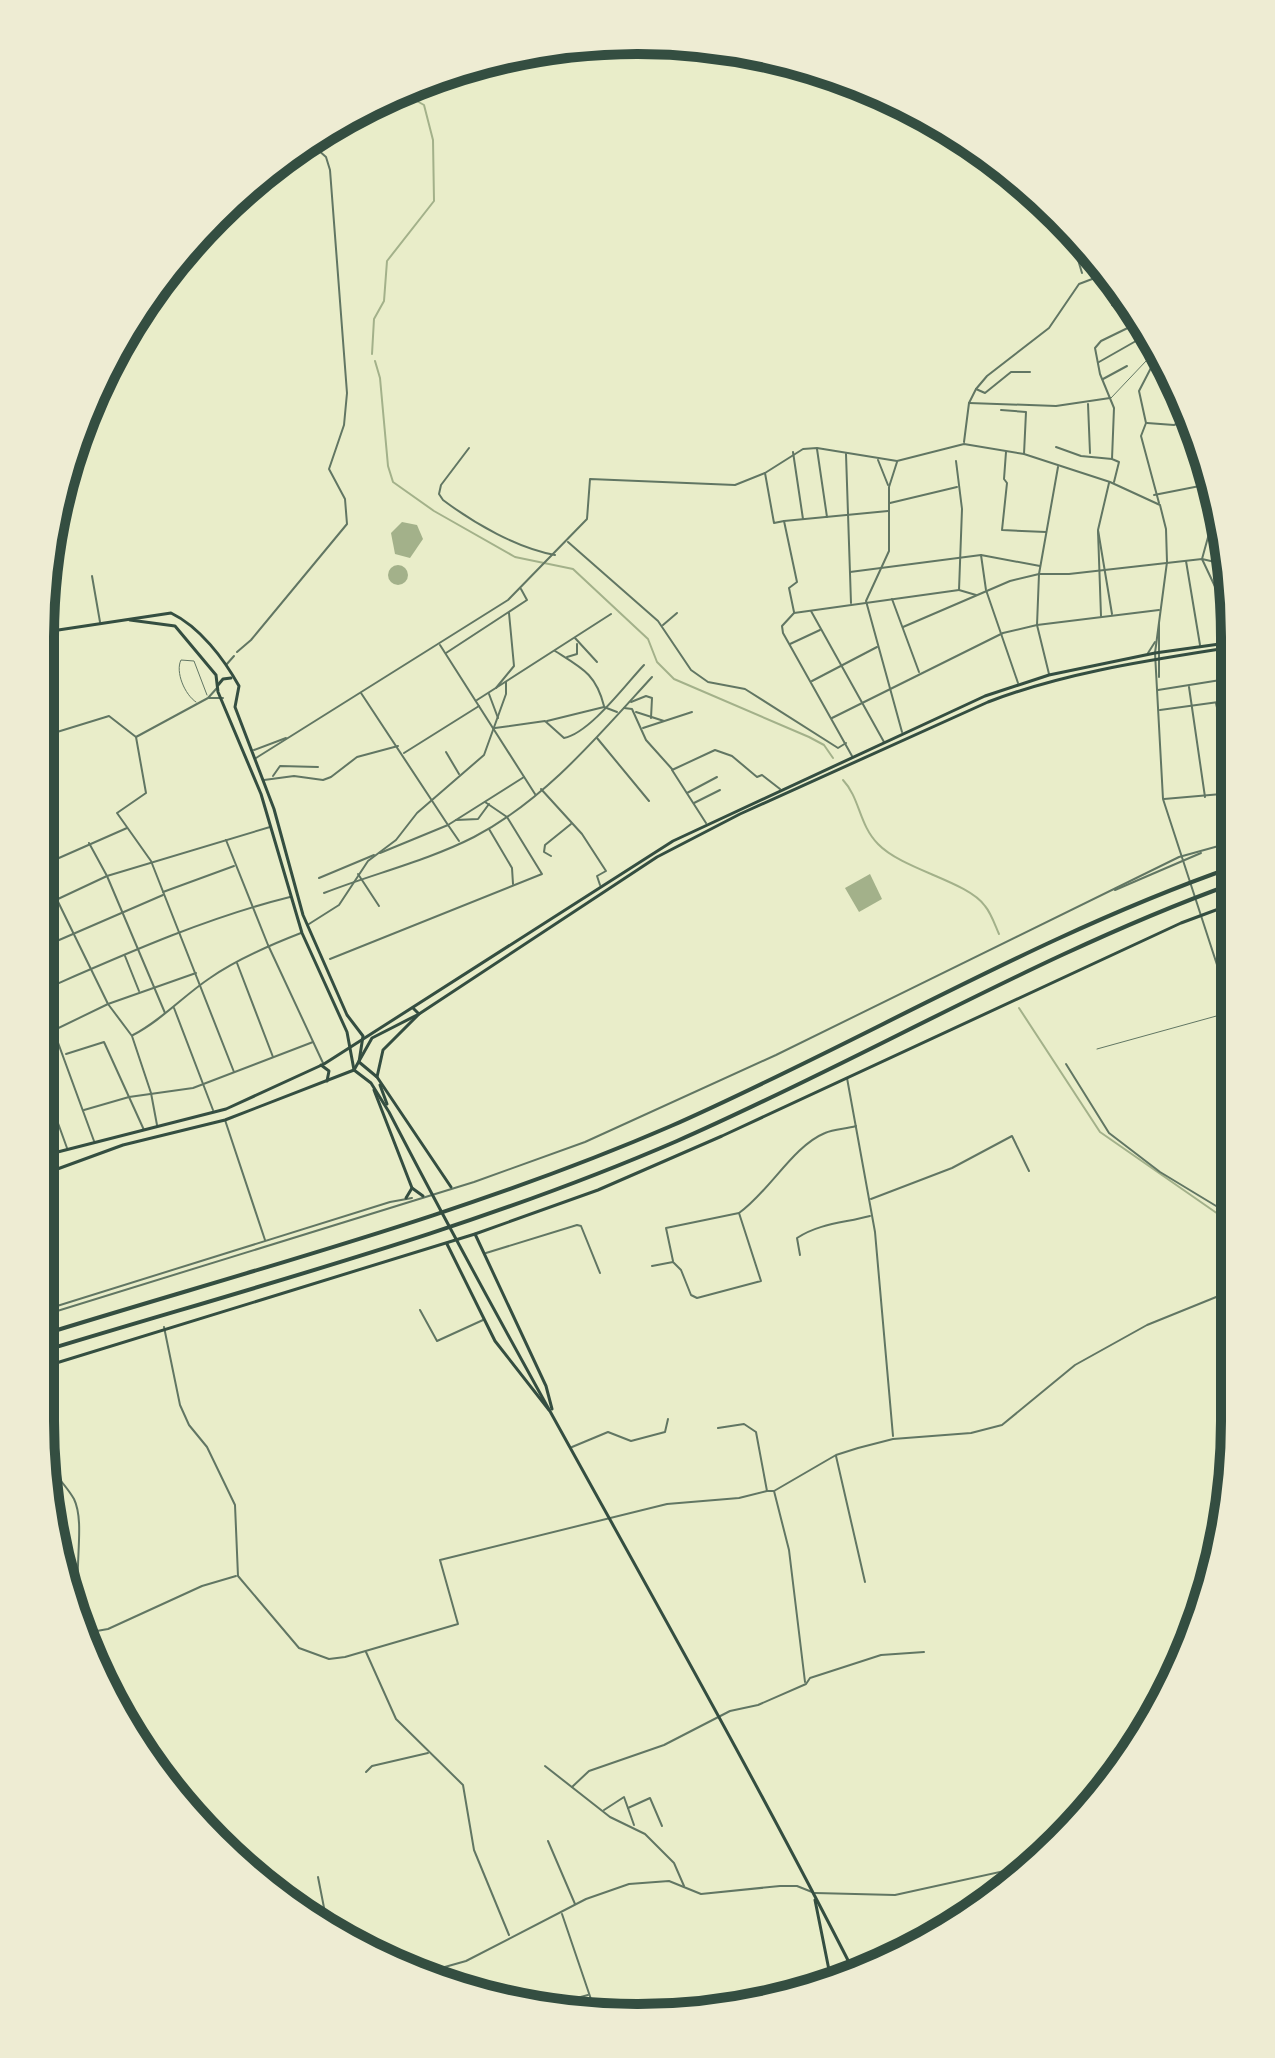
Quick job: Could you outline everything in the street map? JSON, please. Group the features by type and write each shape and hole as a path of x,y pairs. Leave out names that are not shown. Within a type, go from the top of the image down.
{"highway":[{"path":"54,1331 415,1220 588,1161 754,1087 1169,890 1221,871"},
{"path":"54,1348 404,1241 594,1175 749,1108 1174,906 1221,888"}],"main road":[{"path":"54,630 167,613 175,615 205,640 225,666 239,686 235,707 264,780 308,924 347,1015 363,1036 359,1062"},
{"path":"130,620 168,623 181,630 209,664 246,751 272,827 302,933 343,1022 354,1070 371,1083 389,1112 719,1717 850,1964"},
{"path":"54,1153 214,1112 322,1064 600,886 707,824 1018,683 1155,653 1221,644"},
{"path":"54,1170 123,1145 225,1120 354,1070 367,1041 419,1014 641,867 716,825 1018,690 1221,646"},
{"path":"218,685 223,679 232,678"},
{"path":"223,698 237,694"},
{"path":"246,751 256,758"},
{"path":"54,1363 164,1327 475,1234 598,1190 1221,908"},
{"path":"413,1008 419,1014"},
{"path":"389,1112 377,1078 383,1050 419,1014"},
{"path":"359,1062 377,1078 451,1187"},
{"path":"322,1064 329,1071 327,1081"},
{"path":"371,1083 412,1188 423,1196"},
{"path":"406,1198 412,1188"},
{"path":"475,1234 546,1386 554,1416"},
{"path":"446,1243 484,1319 533,1394 554,1416"},
{"path":"813,1893 829,1971"}],"street":[{"path":"237,652 251,640 347,524 345,499 329,469 344,425 347,393 330,170 318,149"},
{"path":"1076,253 1082,273"},
{"path":"964,444 969,403 976,389 1049,328 1079,284 1096,277"},
{"path":"1112,459 1115,425 1111,398 1100,374 1095,348 1101,341 1131,326"},
{"path":"1098,363 1139,339"},
{"path":"1153,364 1139,391 1146,423 1141,436 1154,495 1166,529 1167,562 1155,653 1158,682"},
{"path":"1102,379 1127,366"},
{"path":"976,389 985,393 1011,372 1030,372"},
{"path":"969,403 1056,406 1111,398"},
{"path":"1088,403 1092,432 1090,455"},
{"path":"1001,410 1026,412 1024,454"},
{"path":"1146,423 1174,425 1180,422"},
{"path":"256,758 521,589 587,519 590,479 683,480 735,485 765,473 793,452 817,448 897,461 964,444 1024,454 1112,482 1160,505"},
{"path":"1056,447 1081,456 1119,462 1098,530 1101,617"},
{"path":"469,448 441,485 439,494 443,500 512,541 533,551 555,556"},
{"path":"817,448 827,517"},
{"path":"793,452 804,520"},
{"path":"846,452 851,604"},
{"path":"1006,452 1004,479 1007,483 1002,530 1047,532"},
{"path":"878,460 889,487"},
{"path":"897,461 889,487 889,551 866,601 903,734"},
{"path":"956,461 962,509 959,590"},
{"path":"1049,675 1037,625 1039,574 1059,465"},
{"path":"765,473 774,523 889,510"},
{"path":"1154,495 1201,486"},
{"path":"889,503 959,487"},
{"path":"784,521 797,582 789,588 794,613"},
{"path":"1098,530 1112,616"},
{"path":"1211,530 1202,559 1220,601"},
{"path":"568,542 662,626 684,665 708,682 745,689 838,748 846,743"},
{"path":"850,572 981,555 1042,566"},
{"path":"981,555 986,590 1018,683"},
{"path":"903,627 986,590 1039,574 1202,559 1216,562"},
{"path":"1186,561 1200,646"},
{"path":"92,576 100,623"},
{"path":"446,653 527,600 521,589"},
{"path":"853,757 782,626 794,613 866,601 959,590 977,595"},
{"path":"891,598 920,673"},
{"path":"832,718 1003,633 1037,625 1161,610"},
{"path":"811,611 885,743"},
{"path":"493,690 514,666 509,612"},
{"path":"662,626 677,613"},
{"path":"477,700 611,614"},
{"path":"1159,623 1162,652 1158,690 1163,799 1179,857 1220,974 1221,992"},
{"path":"790,644 821,629"},
{"path":"565,657 577,654 575,637"},
{"path":"1146,655 1156,641"},
{"path":"577,643 597,662"},
{"path":"439,644 535,794"},
{"path":"811,682 877,647"},
{"path":"554,651 593,677 600,686 604,707"},
{"path":"225,666 234,656"},
{"path":"545,721 564,738 570,737 644,665"},
{"path":"324,893 460,842 507,817 596,738 652,677"},
{"path":"1158,690 1221,680"},
{"path":"308,924 339,905 358,873 484,755 508,688 506,682"},
{"path":"136,737 208,698 218,685"},
{"path":"1189,687 1205,797"},
{"path":"361,693 404,753 460,842"},
{"path":"488,693 498,718"},
{"path":"628,704 646,696 652,698 651,718"},
{"path":"208,698 223,698"},
{"path":"1160,710 1221,702"},
{"path":"1216,703 1221,729"},
{"path":"404,753 480,705"},
{"path":"494,728 545,721 604,707 612,712 622,709 665,721"},
{"path":"633,711 646,740 672,770 707,824"},
{"path":"642,729 692,712"},
{"path":"54,733 109,716 136,737 146,793 117,813 151,861 234,1072"},
{"path":"253,750 290,737"},
{"path":"596,738 649,801"},
{"path":"264,780 323,780 357,757 399,746"},
{"path":"672,770 715,750 732,756 757,777 762,775 781,790"},
{"path":"446,752 460,775"},
{"path":"273,778 280,766 318,767"},
{"path":"319,878 448,825 524,777"},
{"path":"686,793 717,777"},
{"path":"541,789 572,823 610,880"},
{"path":"693,804 720,790"},
{"path":"1163,799 1221,795"},
{"path":"330,959 542,874 507,817 485,802"},
{"path":"456,820 478,819 490,803"},
{"path":"551,856 544,852 545,845 572,823"},
{"path":"54,860 128,827"},
{"path":"54,901 107,876 151,861 272,827"},
{"path":"489,828 512,868 514,886"},
{"path":"226,840 268,945 322,1064"},
{"path":"89,843 107,876 166,1014"},
{"path":"54,1312 418,1198 636,1121 1179,857 1221,846"},
{"path":"1109,892 1205,851"},
{"path":"54,942 236,865"},
{"path":"600,886 597,876 606,871"},
{"path":"358,873 379,906"},
{"path":"54,894 108,1004 132,1036 151,1093 157,1126"},
{"path":"54,985 180,933 253,906 291,897"},
{"path":"132,1036 166,1014 201,984 268,945 302,933"},
{"path":"124,955 140,992"},
{"path":"237,963 273,1058"},
{"path":"56,1029 108,1004 197,973"},
{"path":"174,1007 214,1112"},
{"path":"54,1025 94,1142"},
{"path":"84,1110 129,1097 203,1085 314,1041"},
{"path":"65,1054 104,1042 144,1130"},
{"path":"1066,1064 1109,1133 1160,1172 1221,1208"},
{"path":"846,1077 870,1199 880,1271 893,1439"},
{"path":"54,1113 67,1149"},
{"path":"225,1120 265,1241"},
{"path":"739,1213 761,1281 697,1298 691,1295 681,1270 673,1262 666,1228 739,1213 760,1197 822,1134 857,1126"},
{"path":"870,1199 892,1194 952,1168 1012,1136 1029,1171"},
{"path":"54,1307 406,1198 418,1198"},
{"path":"800,1255 797,1238 816,1225 842,1224 871,1216"},
{"path":"485,1254 577,1225 581,1226 600,1273"},
{"path":"652,1266 673,1262"},
{"path":"164,1327 180,1405 189,1425 207,1447 235,1505 238,1576 299,1648 329,1659 366,1652 458,1624 440,1560 667,1504 739,1498 774,1491 836,1455 893,1439 971,1433 1002,1425 1075,1365 1147,1325 1221,1295"},
{"path":"420,1310 437,1341 484,1319"},
{"path":"572,1447 608,1432 631,1441 665,1432 668,1419"},
{"path":"718,1428 751,1426 756,1432 767,1491"},
{"path":"836,1455 865,1582"},
{"path":"57,1478 74,1500 78,1516 81,1594"},
{"path":"774,1491 789,1550 806,1684"},
{"path":"94,1632 108,1629 202,1586 238,1576"},
{"path":"366,1652 396,1719 463,1785 474,1850 509,1936"},
{"path":"572,1787 589,1771 664,1745 719,1717 758,1705 806,1684 810,1678 881,1655 924,1652"},
{"path":"366,1772 372,1766 429,1753"},
{"path":"545,1766 602,1812 634,1826 674,1863 685,1887"},
{"path":"602,1812 624,1797 634,1826"},
{"path":"628,1808 650,1798 662,1826"},
{"path":"548,1841 575,1905"},
{"path":"438,1969 466,1961 509,1936 629,1884 669,1881 701,1894 797,1886 813,1893 895,1895 1009,1870"},
{"path":"318,1877 325,1913"},
{"path":"561,1913 592,2002"},
{"path":"569,2000 589,1994"}],"lane":[{"path":"1111,398 1147,360"},
{"path":"198,703 188,695 178,670 181,660 194,661 208,698"},
{"path":"1097,1049 1221,1015"}],"shaded area":[{"path":"402,522 417,525 423,539 410,558 395,554 391,533"},
{"path":"394,565 402,565 408,575 402,585 394,585 388,579 388,571"},
{"path":"870,874 882,899 859,912 845,888"}],"waterway":[{"path":"372,354 374,319 384,301 387,261 434,201 433,140 424,105 413,99"},
{"path":"375,361 380,378 388,466 393,482 434,511 515,557 573,569 648,639 657,662 674,679 809,737 824,745 833,758"},
{"path":"843,780 867,829 878,844 903,861 976,897 989,912 999,934"},
{"path":"1019,1008 1100,1132 1221,1216"}]}
